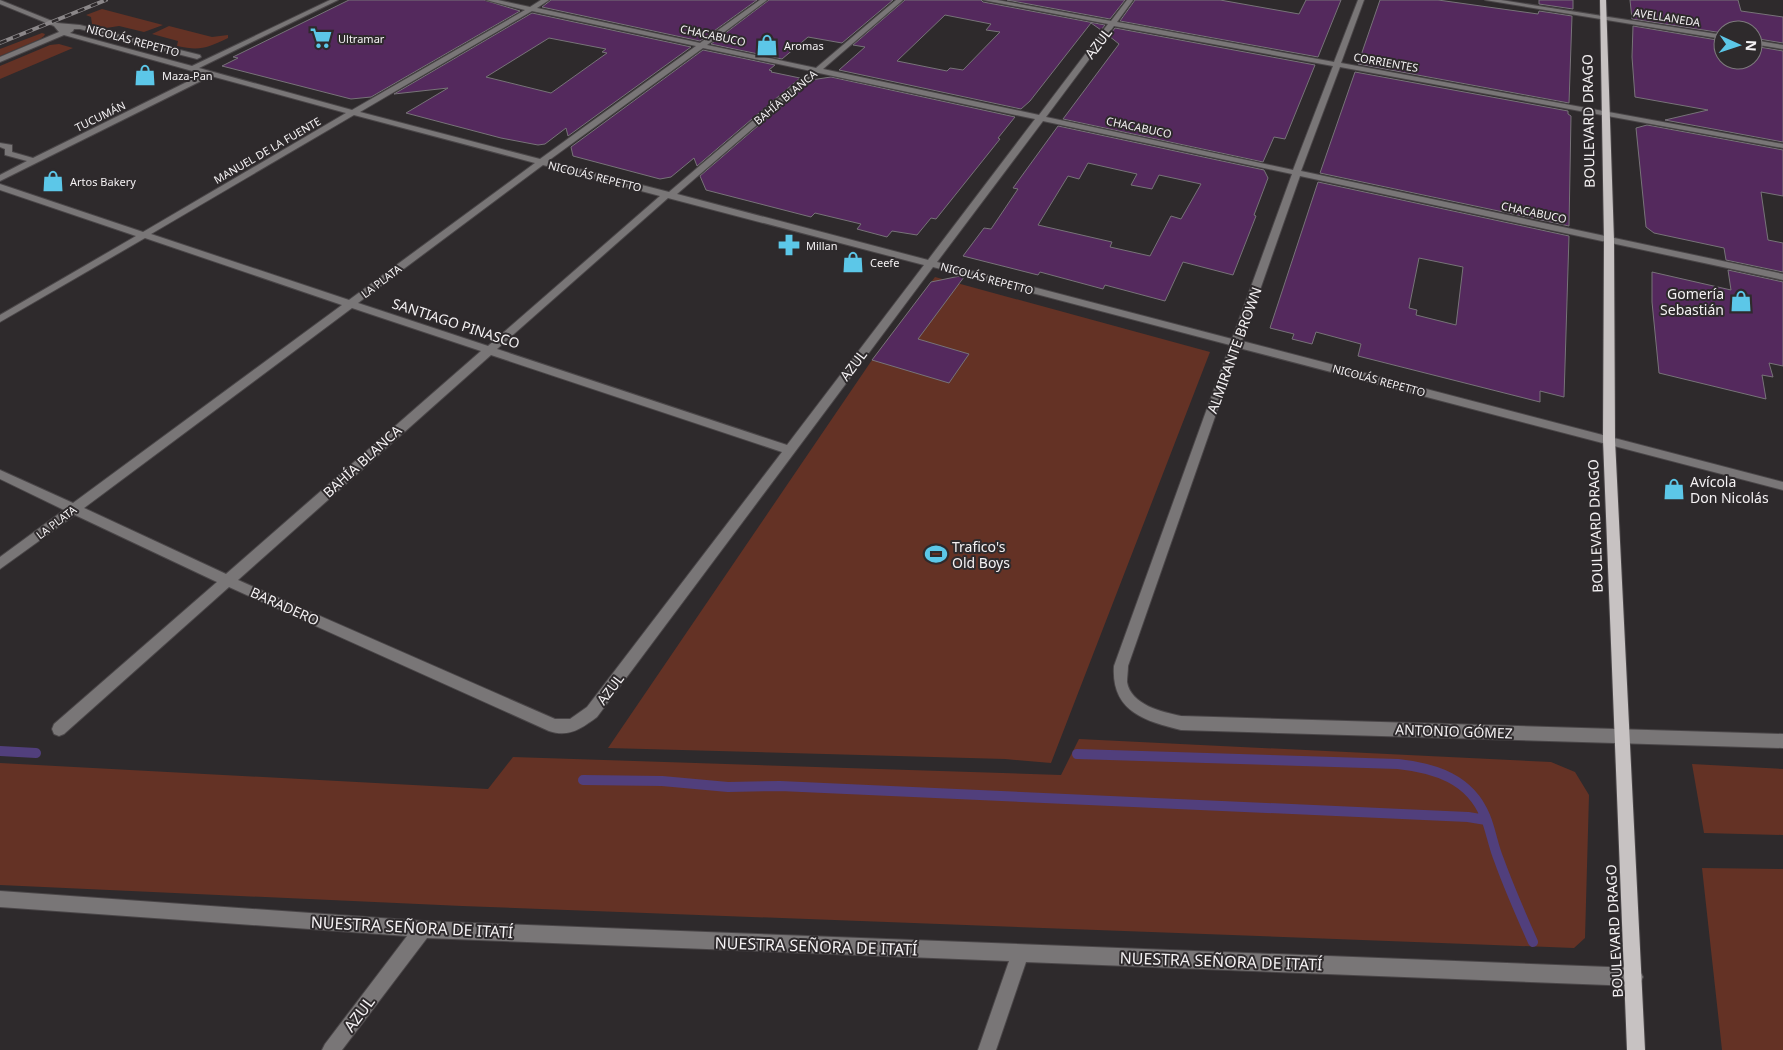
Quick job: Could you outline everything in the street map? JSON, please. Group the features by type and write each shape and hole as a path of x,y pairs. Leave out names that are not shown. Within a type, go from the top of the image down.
{"main road":[{"name":"BOULEVARD DRAGO","path":"1603,0 1609,241 1609,440 1636,1050"}],"street":[{"path":"265,24 317,0"},
{"path":"192,68 335,0"},
{"name":"CHACABUCO","path":"489,0 1783,277"},
{"name":"MANUEL DE LA FUENTE","path":"0,319 546,0"},
{"name":"LA PLATA","path":"0,564 542,162 764,0"},
{"name":"BAHÍA BLANCA","path":"59,729 490,349 808,76 817,71 900,0"},
{"name":"CORRIENTES","path":"986,0 1783,146"},
{"name":"AZUL","path":"573,726 592,712 788,450 1042,119 1130,0"},
{"name":"ALMIRANTE BROWN","path":"1130,701 1120,684 1121,666 1296,174 1361,0"},
{"name":"AVELLANEDA","path":"1488,0 1713,36"},
{"name":"NICOLÁS REPETTO","path":"0,2 56,25 80,27 196,57 192,68"},
{"name":"NICOLÁS REPETTO","path":"0,11 31,16"},
{"name":"NICOLÁS REPETTO","path":"56,25 64,33 354,113 1783,486"},
{"path":"0,60 80,27"},
{"path":"1763,44 1783,47"},
{"path":"196,57 205,53"},
{"name":"TUCUMÁN","path":"0,178 209,74"},
{"path":"0,144 9,148 8,152 34,161"},
{"name":"SANTIAGO PINASCO","path":"0,187 788,450"},
{"name":"BARADERO","path":"0,474 228,580 554,726 573,726"},
{"name":"ANTONIO GÓMEZ","path":"1130,701 1151,717 1181,723 1783,741"},
{"name":"NUESTRA SEÑORA DE ITATÍ","path":"0,899 423,929 1634,977"},
{"name":"AZUL","path":"331,1050 423,929"},
{"path":"986,1050 1020,954"}],"shaded area":[{"path":"102,9 163,25 144,32 119,26 106,28 92,24 91,17 86,15"},
{"path":"169,26 212,37 228,35 228,38 209,46 192,48 177,46 178,41 152,34"},
{"path":"42,33 45,34 40,39 0,56 0,49"},
{"path":"59,44 73,48 0,79 0,66 50,45"},
{"name":"Trafico's Old Boys","path":"935,277 1210,352 1051,763 1005,759 608,748 872,360"},
{"path":"1079,739 1551,762 1575,772 1589,795 1585,938 1574,948 462,906 0,885 0,763 488,789 513,757 1061,775"},
{"path":"1692,764 1783,769 1783,835 1704,833"},
{"path":"1702,868 1783,869 1783,1050 1722,1050"}],"building":[{"path":"349,0 484,0 520,11 371,97 351,99 222,66 238,58 233,57"},
{"path":"551,0 757,0 700,41 542,7"},
{"path":"769,0 893,0 842,43 808,37 782,59 711,44"},
{"path":"905,0 981,0 983,2 1105,25 1101,30 1091,23 1030,101 1021,109 839,70 865,47 853,45","holes":["945,15 991,24 986,30 1000,32 963,70 950,68 947,71 897,61"]},
{"path":"1007,0 1125,0 1110,19"},
{"path":"1135,0 1220,0 1299,14 1306,0 1341,0 1318,57 1120,21"},
{"path":"1380,0 1438,0 1538,14 1539,11 1572,16 1569,103 1358,64"},
{"path":"1539,0 1573,0 1573,9 1539,4"},
{"path":"1630,0 1738,0 1741,11 1783,17 1783,43 1763,40 1763,20 1713,20 1713,31 1632,19"},
{"path":"532,13 691,47 568,136 566,128 545,144 538,145 501,138 406,113 448,88 394,94","holes":["549,38 606,49 602,52 607,53 551,93 486,77"]},
{"path":"1633,26 1713,39 1713,70 1763,70 1763,48 1783,51 1783,142 1665,120 1708,110 1635,97 1632,57"},
{"path":"1115,28 1315,65 1285,139 1274,137 1263,162 1063,119 1119,44 1109,36"},
{"path":"703,50 775,65 769,70 771,72 800,78 697,166 694,158 671,177 660,179 573,156 571,147"},
{"path":"1355,72 1568,111 1568,114 1571,116 1569,226 1320,173"},
{"path":"831,77 1015,117 998,138 1000,139 936,219 931,218 917,235 892,231 887,237 857,229 861,224 815,213 811,217 706,190 700,176 811,80"},
{"path":"1647,125 1783,150 1783,196 1761,192 1768,240 1783,243 1783,272 1726,260 1724,248 1654,233 1646,227 1636,128"},
{"path":"1058,126 1264,170 1268,178 1254,215 1256,216 1233,275 1183,262 1165,301 1105,285 1103,289 1040,272 1038,275 963,256 984,228 991,229 1018,189 1013,188","holes":["1088,163 1137,174 1131,185 1152,189 1159,175 1201,184 1181,219 1171,216 1150,256 1110,247 1112,242 1038,225 1068,176 1079,179"]},
{"path":"1318,182 1569,236 1564,397 1540,391 1540,402 1358,356 1361,344 1316,332 1312,344 1292,339 1294,334 1270,328","holes":["1419,258 1463,267 1456,325 1416,315 1417,310 1409,308"]},
{"path":"1728,270 1783,282 1783,366 1769,363 1773,377 1762,375 1766,399 1659,373 1652,302 1652,272 1731,290"},
{"path":"960,276 964,277 918,339 969,354 949,383 872,360 931,282"}],"waterway":[{"path":"0,751 36,753"},
{"path":"1077,754 1398,764 1438,772 1461,784 1478,803 1487,821 1497,855 1533,942"},
{"path":"583,780 662,781 728,787 780,786 1468,817 1486,820"}],"railway":[{"path":"0,43 106,0"}],"place":[{"name":"Ultramar","path":"321,38"},
{"name":"Aromas","path":"767,45"},
{"name":"Maza-Pan","path":"145,75"},
{"name":"Artos Bakery","path":"53,181"},
{"name":"Millan","path":"789,245"},
{"name":"Ceefe","path":"853,262"},
{"name":"Gomería Sebastián","path":"1741,301"},
{"name":"Avícola Don Nicolás","path":"1674,489"},
{"name":"Trafico's Old Boys","path":"936,554"}]}
